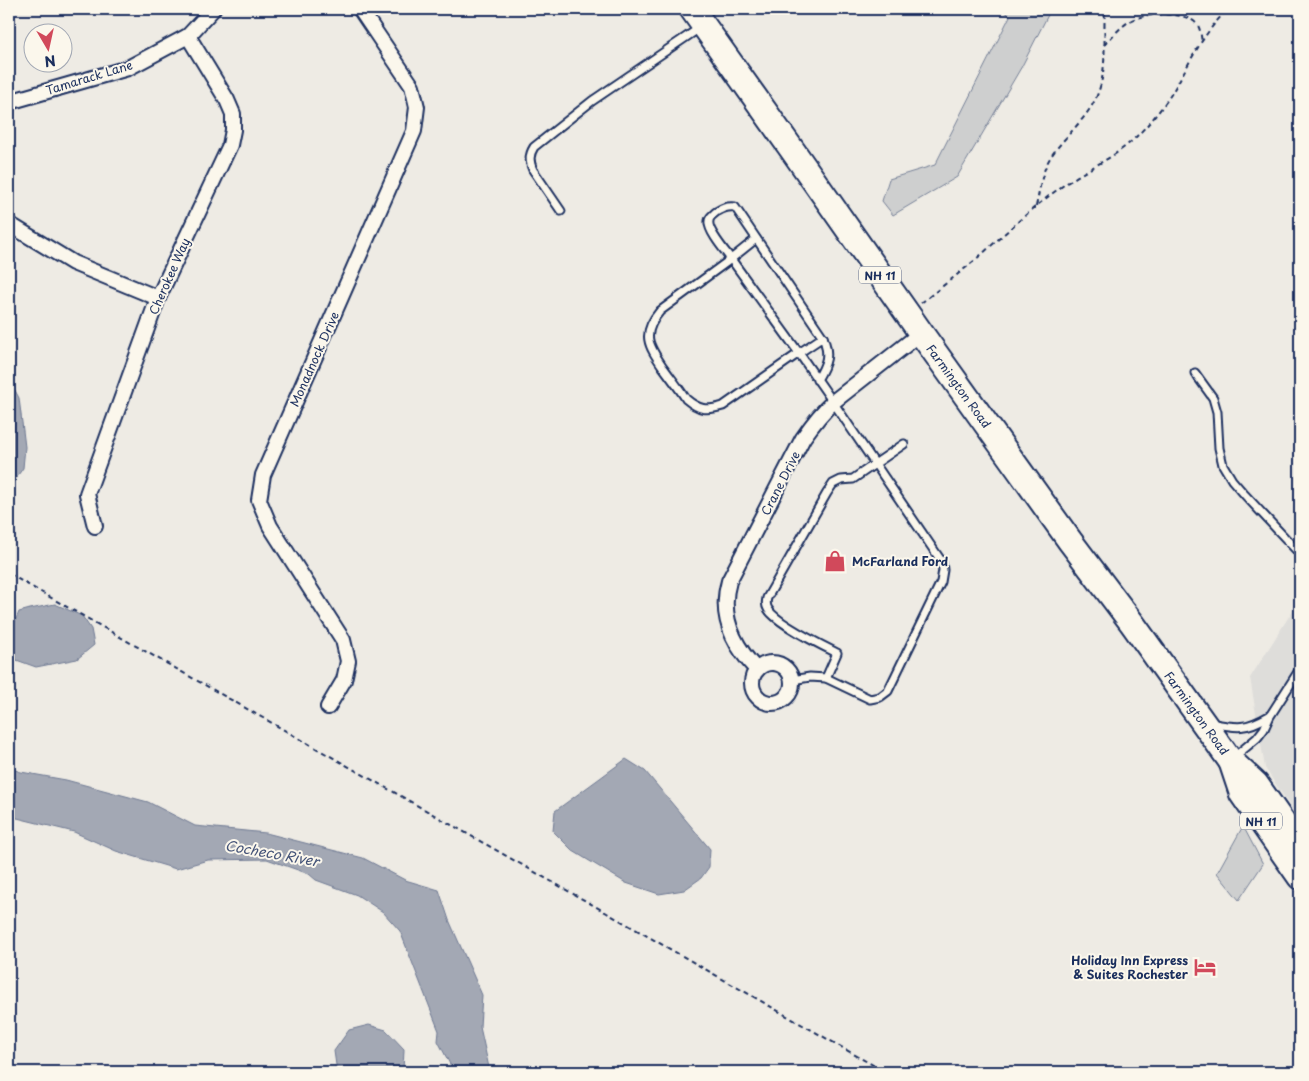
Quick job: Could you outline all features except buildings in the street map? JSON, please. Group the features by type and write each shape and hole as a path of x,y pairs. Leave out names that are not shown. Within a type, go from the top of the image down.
{"highway":[{"name":"Farmington Road","path":"698,17 1064,533 1230,760 1256,784 1300,847"},
{"name":"Farmington Road","path":"1230,760 1242,794 1300,877"}],"street":[{"name":"Tamarack Lane","path":"9,102 128,68 188,36 212,9"},
{"name":"Monadnock Drive","path":"328,707 344,680 348,661 343,640 270,526 259,500 263,476 414,131 417,108 412,86 360,9"},
{"name":"Cherokee Way","path":"95,526 87,494 158,298 230,146 233,114 227,100 188,36"},
{"path":"9,224 74,263 158,298"},
{"name":"Crane Drive","path":"757,670 737,645 729,625 725,605 729,581 803,438 821,413 921,333"},
{"path":"768,663 780,664 786,667 792,680 788,696 777,702 765,701 756,693 753,687 757,670 768,663"}],"lane":[{"path":"561,211 530,164 529,155 534,147 698,17"},
{"path":"792,680 810,677 826,678 870,699 880,697 888,691 941,582 942,562 818,380 710,228 708,222 711,216 722,208 728,206 735,208 823,337 828,356 818,380"},
{"path":"756,239 660,311 650,328 650,349 686,399 702,409 712,410 722,406 823,337"},
{"path":"1195,373 1213,398 1217,412 1219,448 1223,465 1232,480 1300,554"},
{"path":"826,678 837,653 779,621 768,609 766,604 767,598 833,484 841,480 853,479 904,444"},
{"path":"1230,760 1257,738 1264,729 1270,716 1300,669"},
{"path":"1203,722 1242,727 1252,725 1270,716"}],"path":[{"path":"1036,206 1044,171 1051,157 1080,122 1098,94 1105,56 1105,9"},
{"path":"908,314 973,262 1036,206 1065,184 1106,160 1134,139 1152,120 1169,97 1202,43 1221,16 1229,9"},
{"path":"1104,45 1120,28 1130,21 1143,16 1158,14 1190,19 1200,31 1202,43"},
{"path":"9,574 607,912 885,1072"}],"shaded area":[{"path":"1002,9 1051,9 1022,66 957,177 893,215 882,201 889,179 935,165 1010,16"},
{"path":"1300,599 1300,821 1265,768 1250,678"},
{"path":"1243,826 1263,864 1239,900 1217,873"}],"water":[{"path":"9,379 19,398 25,447 23,468 9,488"},
{"path":"55,604 82,616 91,629 94,645 77,659 36,667 11,658 8,641 19,612"},
{"path":"626,759 645,771 710,849 709,867 701,878 684,890 659,894 626,883 573,851 553,831 555,811"},
{"name":"Cocheco River","path":"9,768 66,780 148,802 195,826 266,833 363,858 405,880 439,890 449,920 482,995 480,1027 490,1072 454,1072 438,1041 439,1031 400,931 383,912 357,895 316,880 309,874 267,859 208,860 176,869 116,851 74,832 9,816"},
{"path":"369,1025 386,1030 404,1049 403,1072 337,1072 334,1051 349,1030"}],"place":[{"name":"McFarland Ford","path":"835,561"},
{"name":"Holiday Inn Express & Suites Rochester","path":"1205,967"}]}
